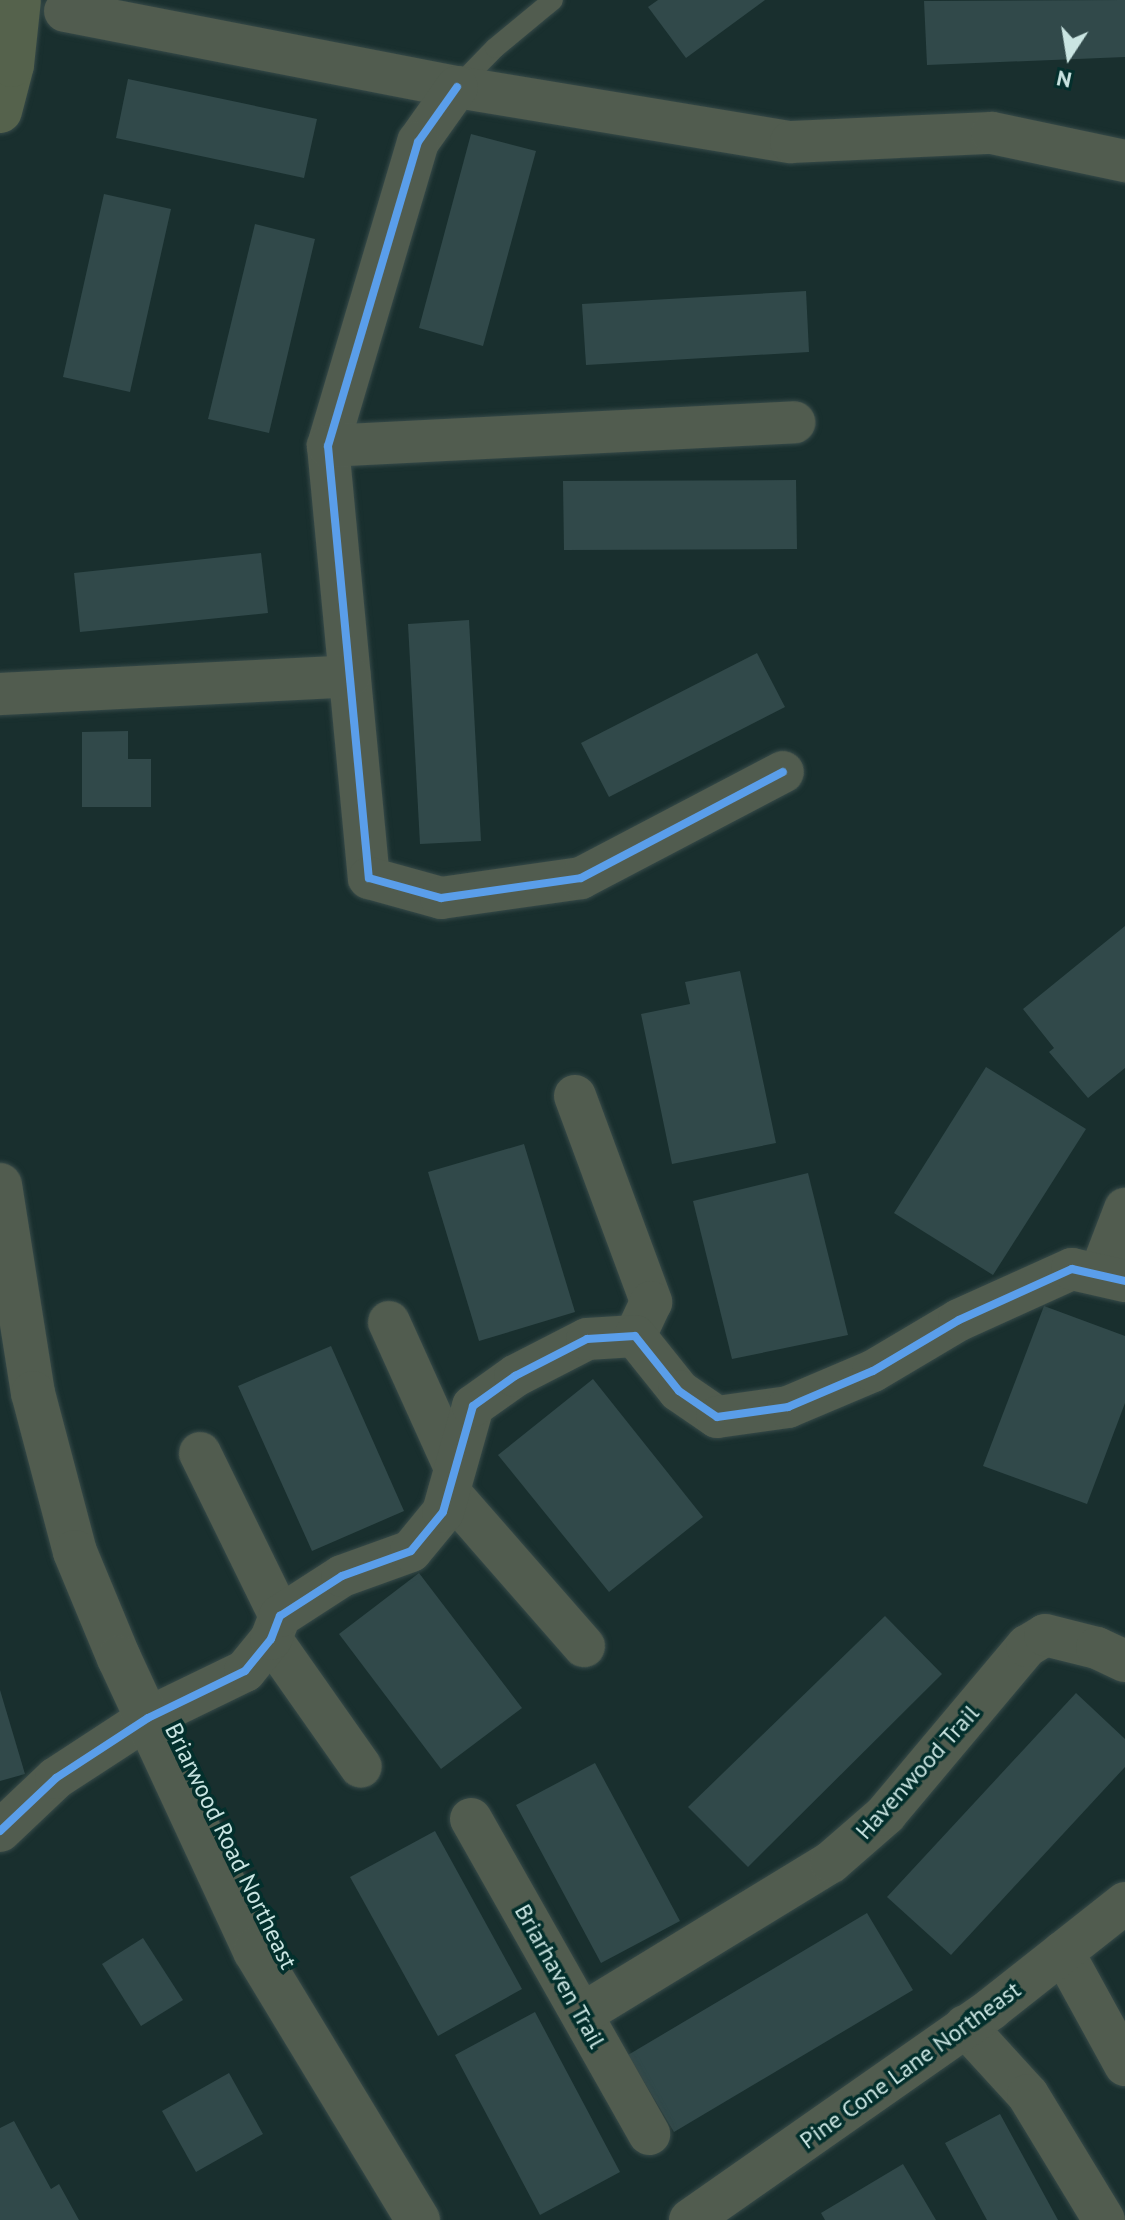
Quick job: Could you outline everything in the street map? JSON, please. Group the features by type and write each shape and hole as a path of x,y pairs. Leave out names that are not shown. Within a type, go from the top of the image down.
{"main road":[{"path":"0,111 12,65 19,0"}],"street":[{"path":"65,11 457,87 791,142 992,133 1125,161"},
{"path":"457,87 418,142 328,446 369,878 441,898 581,878 783,772"},
{"path":"328,446 794,422"},
{"path":"0,694 350,676"},
{"path":"575,1096 651,1302 635,1336"},
{"name":"Briarwood Road Northeast","path":"0,1185 33,1393 75,1552 255,1951 418,2220"},
{"path":"635,1336 679,1391 717,1417 788,1407 873,1371 959,1320 1072,1269 1113,1278 1125,1209"},
{"path":"389,1322 452,1480 584,1646"},
{"path":"0,1831 56,1778 148,1718 245,1671 276,1627 342,1576 411,1551 443,1512 473,1406 515,1376 587,1339 635,1336"},
{"path":"200,1453 276,1627 361,1767"},
{"name":"Havenwood Trail","path":"582,2014 831,1862 885,1815 1027,1646 1045,1635 1097,1648 1125,1661"},
{"name":"Briarhaven Trail","path":"471,1819 649,2134"},
{"name":"Pine Cone Lane Northeast","path":"690,2220 965,2026 1125,1903"},
{"path":"1063,1952 1125,2065"},
{"path":"965,2026 1028,2095 1104,2220"}],"lane":[{"path":"457,87 495,48 553,0"}],"building":[{"path":"658,0 765,0 686,58 648,7"},
{"path":"1125,0 1125,57 927,65 924,1"},
{"path":"128,79 317,119 304,178 116,138"},
{"path":"471,134 536,151 483,346 419,328"},
{"path":"104,194 171,209 130,392 63,377"},
{"path":"255,224 315,239 269,433 208,419"},
{"path":"806,291 809,352 586,365 582,304"},
{"path":"796,480 797,549 564,550 563,481"},
{"path":"261,553 268,613 80,632 74,573"},
{"path":"469,620 481,841 420,844 408,624"},
{"path":"757,653 785,707 609,797 581,743"},
{"path":"128,731 128,759 151,759 151,807 82,807 82,732"},
{"path":"1125,926 1125,1068 1088,1098 1049,1052 1054,1048 1023,1009"},
{"path":"740,971 776,1143 672,1164 641,1014 690,1004 685,982"},
{"path":"986,1067 1086,1129 993,1275 894,1213"},
{"path":"524,1144 575,1312 479,1341 428,1172"},
{"path":"808,1173 848,1335 732,1359 693,1201"},
{"path":"1044,1306 1125,1336 1125,1403 1087,1504 983,1466"},
{"path":"331,1346 404,1511 312,1551 238,1386"},
{"path":"593,1379 703,1517 609,1592 498,1455"},
{"path":"419,1573 522,1708 441,1769 339,1634"},
{"path":"885,1616 942,1674 748,1867 688,1807"},
{"path":"0,1690 25,1774 0,1781"},
{"path":"1076,1693 1125,1739 1125,1767 951,1955 887,1897"},
{"path":"595,1763 680,1921 601,1963 516,1805"},
{"path":"435,1831 522,1989 438,2036 350,1877"},
{"path":"867,1913 913,1990 674,2132 628,2055"},
{"path":"143,1938 183,2000 141,2026 102,1964"},
{"path":"535,2012 620,2172 540,2215 455,2055"},
{"path":"229,2073 263,2134 196,2172 162,2111"},
{"path":"1000,2114 1058,2220 987,2220 945,2143"},
{"path":"14,2121 51,2189 59,2184 79,2220 0,2220 0,2128"},
{"path":"903,2164 936,2220 825,2220 821,2213"}],"cycle path":[{"path":"457,87 418,142 328,446 369,878 441,898 581,878 783,772"},
{"path":"0,1831 56,1778 148,1718 245,1671 271,1639 280,1616 342,1576 411,1551 443,1512 473,1406 515,1376 587,1339 635,1336 679,1391 717,1417 788,1407 873,1371 959,1320 1072,1269 1125,1281"}]}
